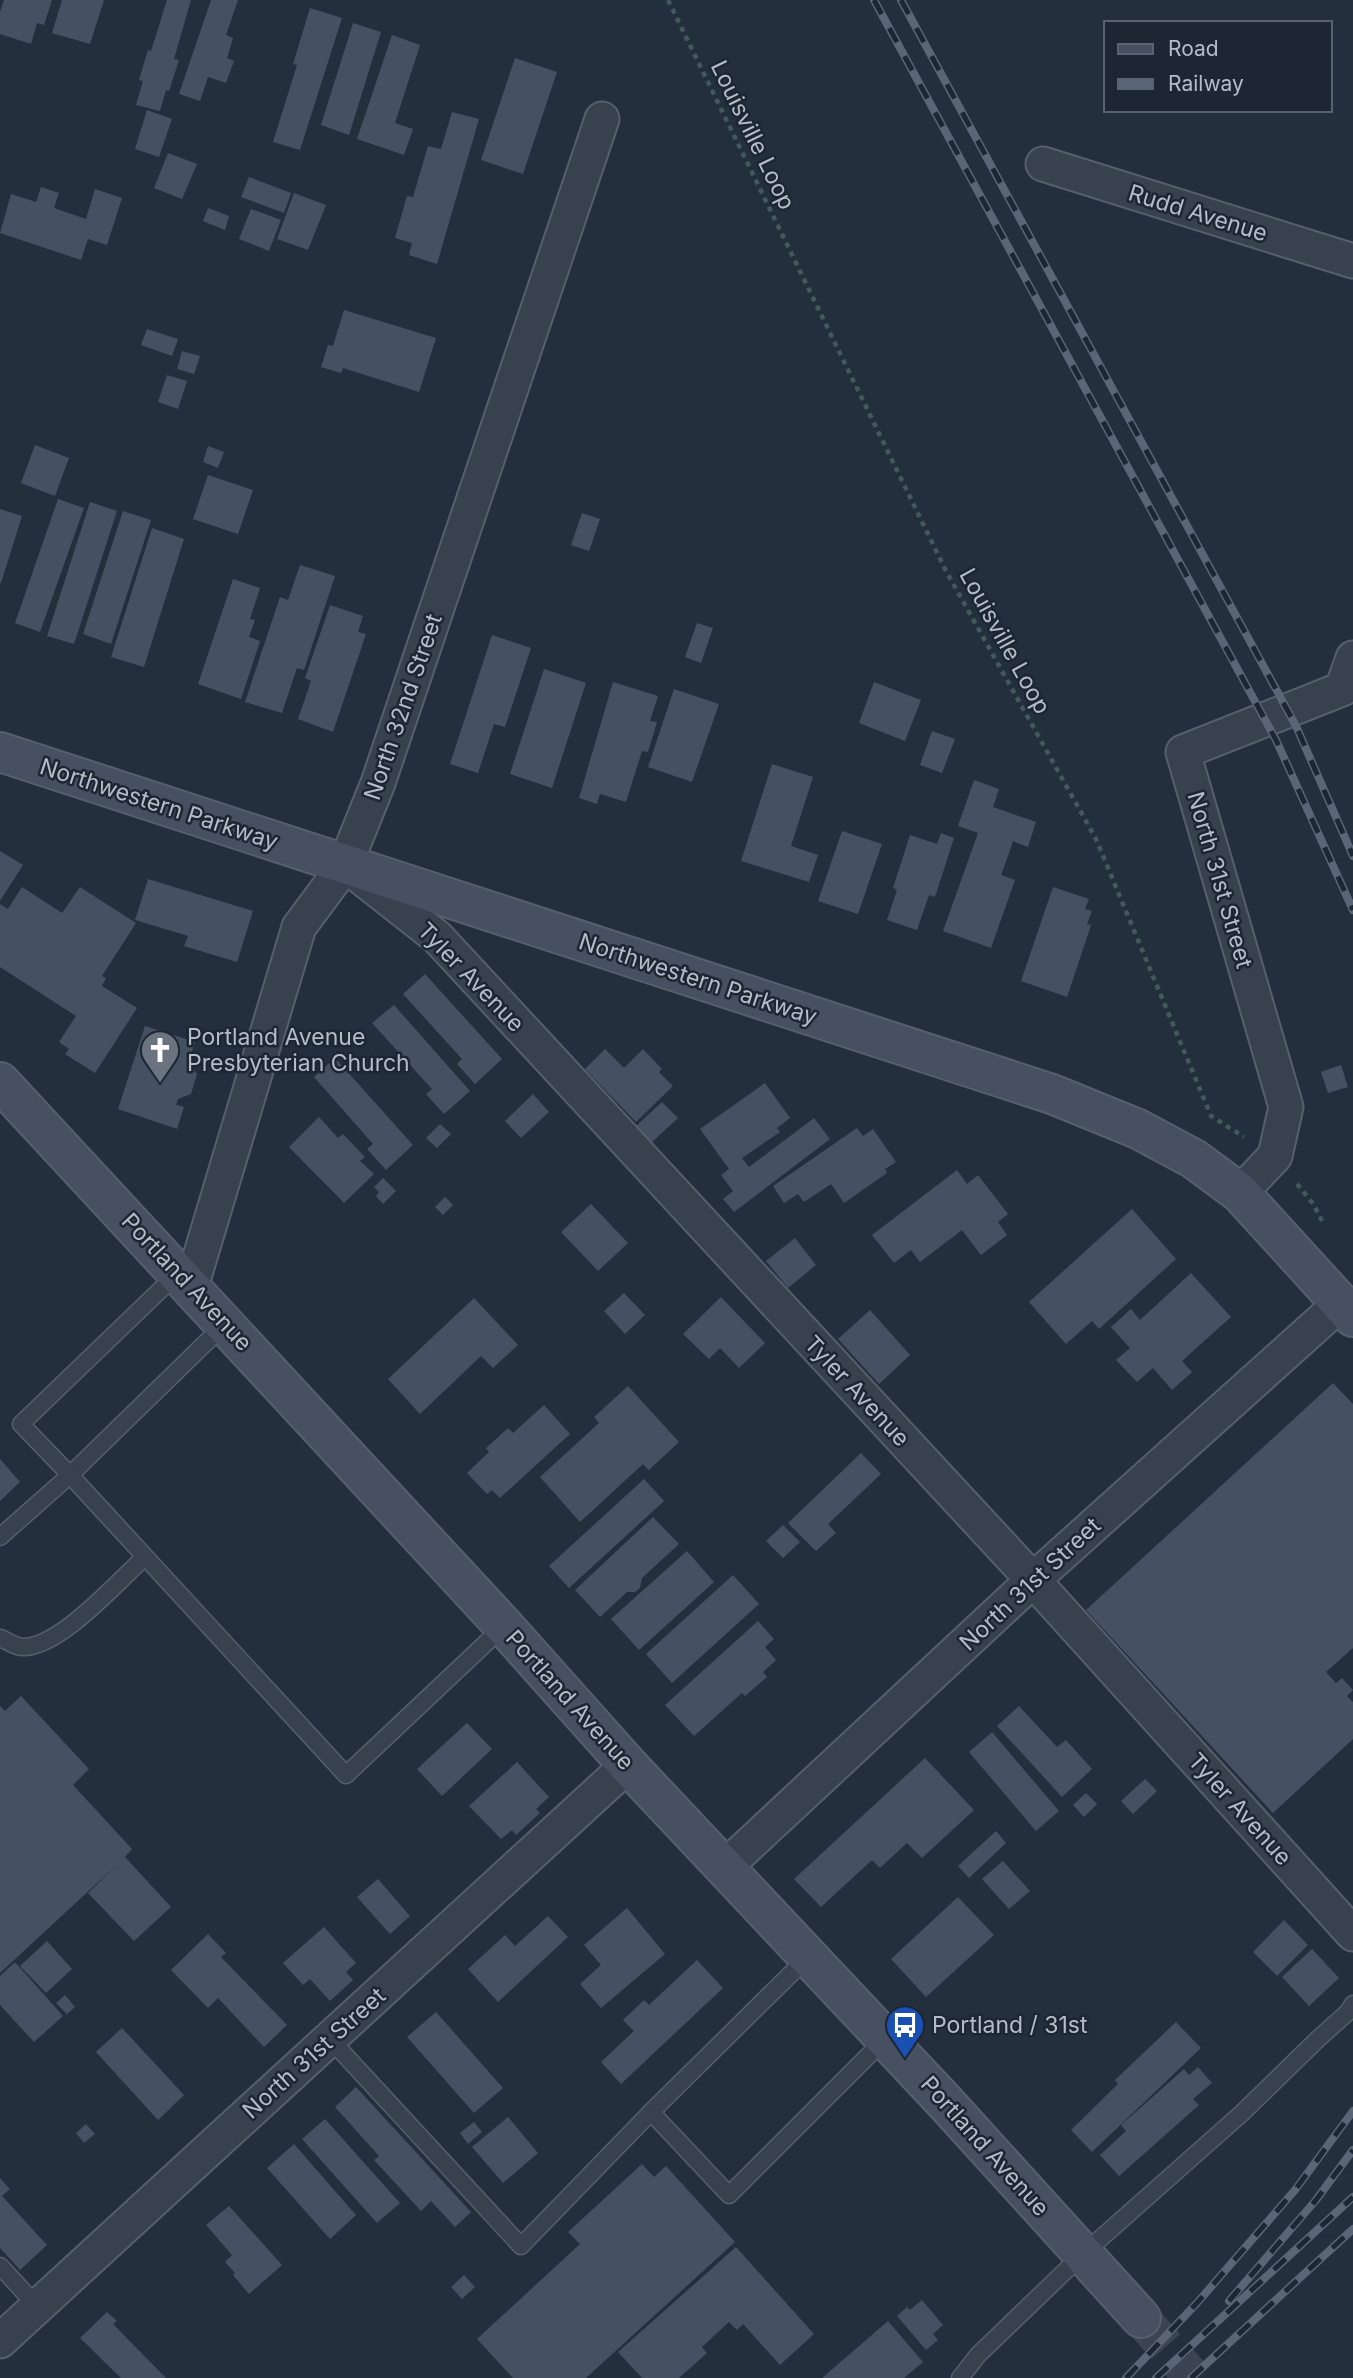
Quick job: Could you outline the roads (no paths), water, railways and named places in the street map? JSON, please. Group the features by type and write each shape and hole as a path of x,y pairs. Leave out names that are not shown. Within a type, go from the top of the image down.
{"street":[{"name":"North 32nd Street","path":"185,1280 299,927 345,865 378,783 602,120"},
{"name":"Rudd Avenue","path":"1043,164 1353,261"},
{"name":"North 31st Street","path":"1240,1193 1275,1156 1286,1107 1183,752 1348,691 1353,657"},
{"name":"Northwestern Parkway","path":"0,752 1052,1094 1165,1143 1194,1159 1240,1193 1347,1310"},
{"name":"Tyler Avenue","path":"345,865 437,937 1032,1580 1353,1934"},
{"name":"Portland Avenue","path":"0,1082 1141,2318"},
{"name":"North 31st Street","path":"724,1868 1032,1580 1347,1310"},
{"name":"North 31st Street","path":"0,2341 628,1765"}],"lane":[{"path":"185,1280 21,1424 346,1775 504,1626"},
{"path":"0,1537 70,1475 225,1324"},
{"path":"0,1638 22,1648 43,1644 65,1630 145,1557"},
{"path":"330,2039 521,2246 651,2112 808,1957"},
{"path":"960,2378 978,2355 1083,2254 1241,2113 1348,2012 1353,2004"},
{"path":"651,2112 729,2195 885,2039"},
{"path":"0,2266 37,2306"}],"tunnel":[{"path":"1141,2318 1193,2378"}],"railway":[{"path":"874,0 1276,740 1353,910"},
{"path":"901,0 1296,726 1353,856"},
{"path":"1126,2378 1197,2303 1295,2190 1353,2111"},
{"path":"1229,2301 1316,2200 1353,2150"},
{"path":"1156,2378 1353,2197"},
{"path":"1191,2378 1353,2229"}],"place":[{"name":"Portland Avenue Presbyterian Church","path":"160,1084"},
{"name":"Portland / 31st","path":"905,2059"}]}
